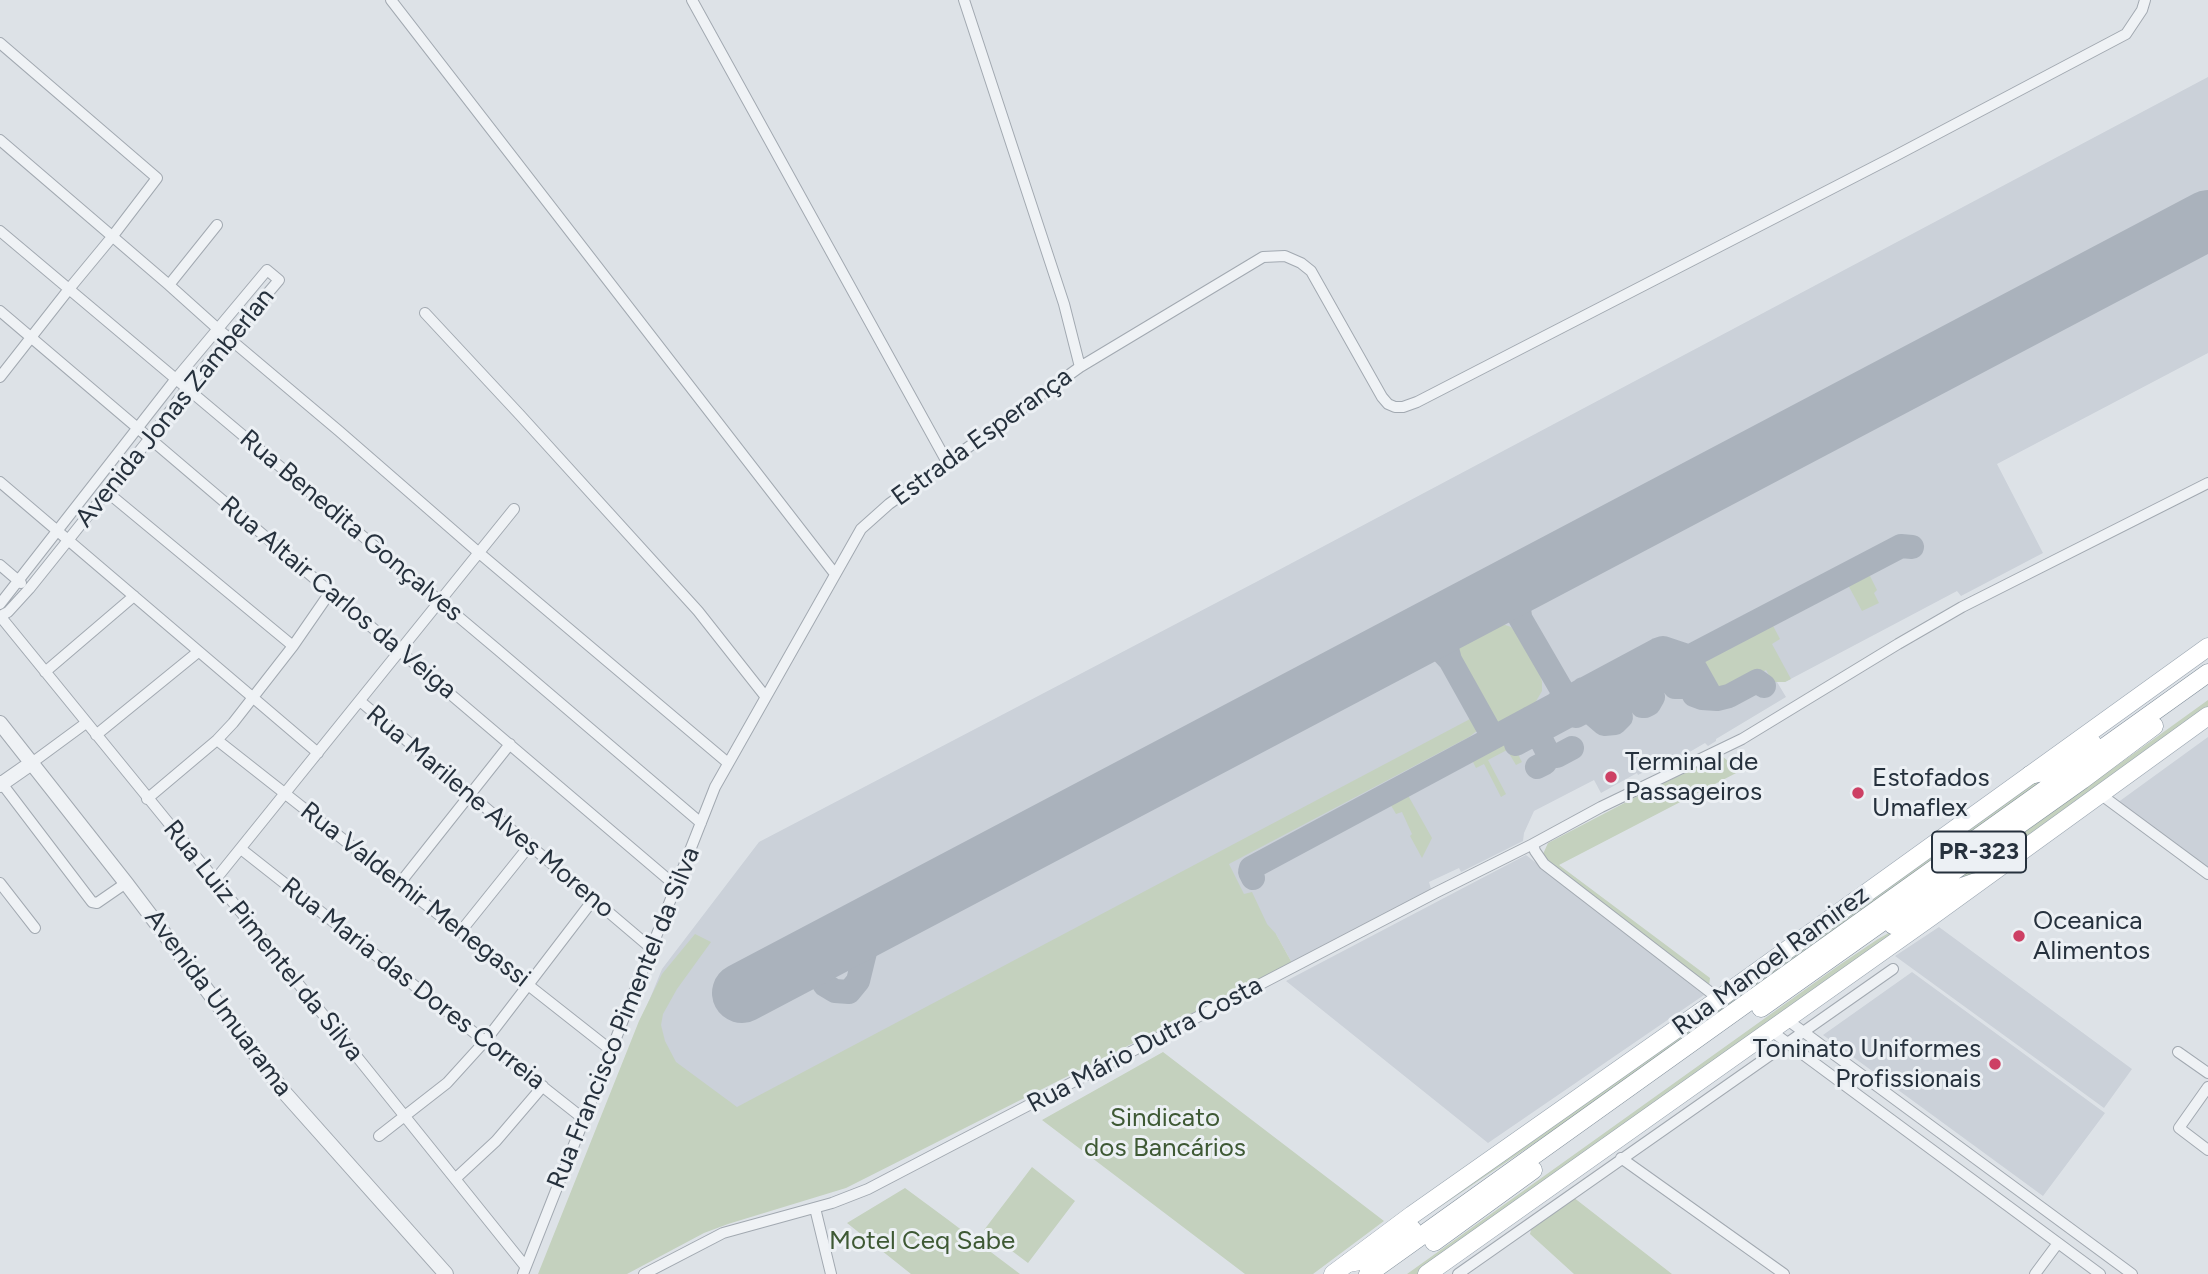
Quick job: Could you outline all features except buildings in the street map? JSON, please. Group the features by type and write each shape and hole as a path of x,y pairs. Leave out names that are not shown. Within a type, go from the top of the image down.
{"main road":[{"name":"Rua Manoel Ramirez","path":"1333,1274 2208,647"},
{"path":"2030,775 2042,772 2112,733 2176,686 2208,672"},
{"name":"PR-323","path":"1368,1274 2208,672"},
{"name":"PR-323","path":"1388,1274 2208,688"},
{"path":"1427,1274 1932,916 2208,716"},
{"path":"1840,952 1849,950 1959,888 1976,882"},
{"path":"1348,1263 1360,1261 1454,1204 1471,1200"}],"street":[{"path":"391,0 835,574"},
{"path":"692,0 947,462"},
{"name":"Estrada Esperança","path":"728,763 861,529 889,504 1080,367 1064,304 964,0"},
{"path":"1080,367 1263,257 1285,256 1311,271 1382,397 1388,404 1403,407 1895,156 2126,34 2142,10 2145,0"},
{"path":"0,43 157,178 0,377"},
{"path":"0,141 728,763"},
{"path":"169,285 217,225"},
{"name":"Rua Benedita Gonçalves","path":"0,231 701,823"},
{"name":"Avenida Jonas Zamberlan","path":"0,604 175,380 267,270 279,280 187,388 29,589 8,612 0,616"},
{"name":"Rua Altair Carlos da Veiga","path":"0,311 676,886"},
{"path":"425,313 698,611 765,696"},
{"path":"0,482 318,753"},
{"name":"Rua Mário Dutra Costa","path":"644,1274 723,1233 814,1208 869,1189 1601,807 1742,739 1962,607 2208,483"},
{"path":"107,492 293,646"},
{"path":"215,880 514,509"},
{"path":"0,565 29,589"},
{"path":"147,799 217,740 253,699 331,591"},
{"path":"45,672 134,596"},
{"name":"Rua Luiz Pimentel da Silva","path":"0,616 405,1116 524,1270"},
{"path":"96,735 198,652"},
{"name":"Rua Marilene Alves Moreno","path":"360,701 652,949"},
{"name":"Avenida Umuarama","path":"0,723 33,762 284,1092 446,1274"},
{"path":"86,723 1,783 92,902 97,903 126,883"},
{"name":"Rua Valdemir Menegassi","path":"217,740 612,1051"},
{"path":"400,883 510,744"},
{"name":"Rua Francisco Pimentel da Silva","path":"524,1270 715,787 728,763"},
{"path":"2100,794 2208,874"},
{"path":"1533,844 1539,858 1552,870 1719,999"},
{"path":"461,931 530,845"},
{"name":"Rua Maria das Dores Correia","path":"241,849 585,1119"},
{"path":"0,883 35,928"},
{"path":"379,1136 447,1083 486,1040 593,900"},
{"path":"1458,1274 1893,969"},
{"path":"1786,1019 2132,1274"},
{"path":"1770,1030 2100,1274"},
{"path":"2178,1052 2208,1073"},
{"path":"455,1179 496,1140 542,1086"},
{"path":"2208,1087 2179,1128 2208,1150"},
{"path":"1621,1158 1784,1274"},
{"path":"1968,1176 1980,1161"},
{"path":"814,1208 831,1274"},
{"path":"2035,1274 2058,1243"}],"shaded area":[{"path":"2208,77 2208,353 1997,464 2043,553 1961,596 1957,591 1785,682 1777,682 1786,697 1708,746 1705,743 1669,764 1665,761 1601,793 1594,780 1534,811 1523,841 1461,872 1459,868 1429,882 1431,889 1292,963 1276,934 738,1164 596,1131 662,969 759,842 1258,581"},
{"path":"2208,737 2208,870 2117,803"},
{"name":"Toninato Uniformes Profissionais","path":"1526,855 1704,995 1488,1143 1286,981"},
{"path":"1939,927 2132,1069 2104,1108 1895,956"},
{"path":"1912,972 2105,1113 2043,1196 1823,1035"}],"green space":[{"path":"1868,572 1877,590 1874,593 1879,603 1862,611 1847,583"},
{"path":"1497,622 1511,627 1522,639 1540,674 1542,691 1532,708 1494,727 1450,643 1479,626"},
{"path":"1771,622 1780,639 1772,644 1791,679 1773,682 1766,670 1724,692 1718,694 1714,691 1698,661"},
{"path":"2208,700 2208,709 1976,874 1913,908 2029,829"},
{"path":"1470,719 1476,721 1478,730 1469,737 1229,864 1244,894 1252,892 1267,924 1276,934 1292,963 846,1188 704,1233 627,1274 538,1274 639,1021 662,974 695,934 711,942 677,989 663,1014 661,1025 665,1041 676,1062 737,1107"},
{"path":"1508,735 1522,762 1516,765 1507,750 1488,760 1506,794 1501,797 1484,764 1476,768 1470,756"},
{"path":"1722,756 1740,771 1559,865 1710,978 1709,986 1548,864 1543,854 1548,843 1655,787"},
{"path":"2075,761 1975,829 1560,1126 1407,1229 2020,788"},
{"path":"1405,790 1432,838 1422,858 1410,836 1412,834 1402,812 1396,814 1388,798"},
{"path":"1923,914 1418,1274 1407,1274 1838,966 1878,939"},
{"name":"Sindicato dos Bancários","path":"1163,1052 1384,1221 1313,1274 1245,1274 1042,1120"},
{"path":"1032,1167 1075,1201 1028,1263 984,1230"},
{"name":"Motel Ceq Sabe","path":"905,1188 1020,1274 911,1274 847,1223"},
{"path":"1573,1197 1672,1274 1574,1274 1530,1234 1531,1230"}],"taxiway":[{"path":"1516,744 1570,715 1576,716 1901,546 1912,547"},
{"path":"1520,616 1520,592 1530,577"},
{"path":"1480,604 1500,602 1516,611 1567,695 1573,695 1663,648 1684,655 1691,661 1709,693"},
{"path":"1450,660 1445,641 1451,619"},
{"path":"1418,637 1437,646 1450,660 1493,737"},
{"path":"1626,671 1642,706 1649,704 1653,697 1645,687"},
{"path":"1670,674 1670,681 1675,687 1683,687 1687,682"},
{"path":"1694,695 1717,699 1729,696 1757,681 1764,686"},
{"path":"1590,712 1604,724 1615,723 1621,717 1611,697 1614,690 1611,683"},
{"path":"1253,878 1251,868 1556,704 1562,698 1563,692 1570,703 1581,697 1583,689"},
{"path":"1530,718 1549,755 1545,763 1537,767"},
{"path":"1549,755 1557,756 1572,748"},
{"path":"808,958 825,985 835,991 849,992 858,981 870,932 879,920"}],"runway":[{"path":"742,993 2208,220"}],"place":[{"name":"Terminal de Passageiros","path":"1611,777"},
{"name":"Estofados Umaflex","path":"1858,793"},
{"name":"Oceanica Alimentos","path":"2019,936"},
{"name":"Toninato Uniformes Profissionais","path":"1995,1064"}]}
